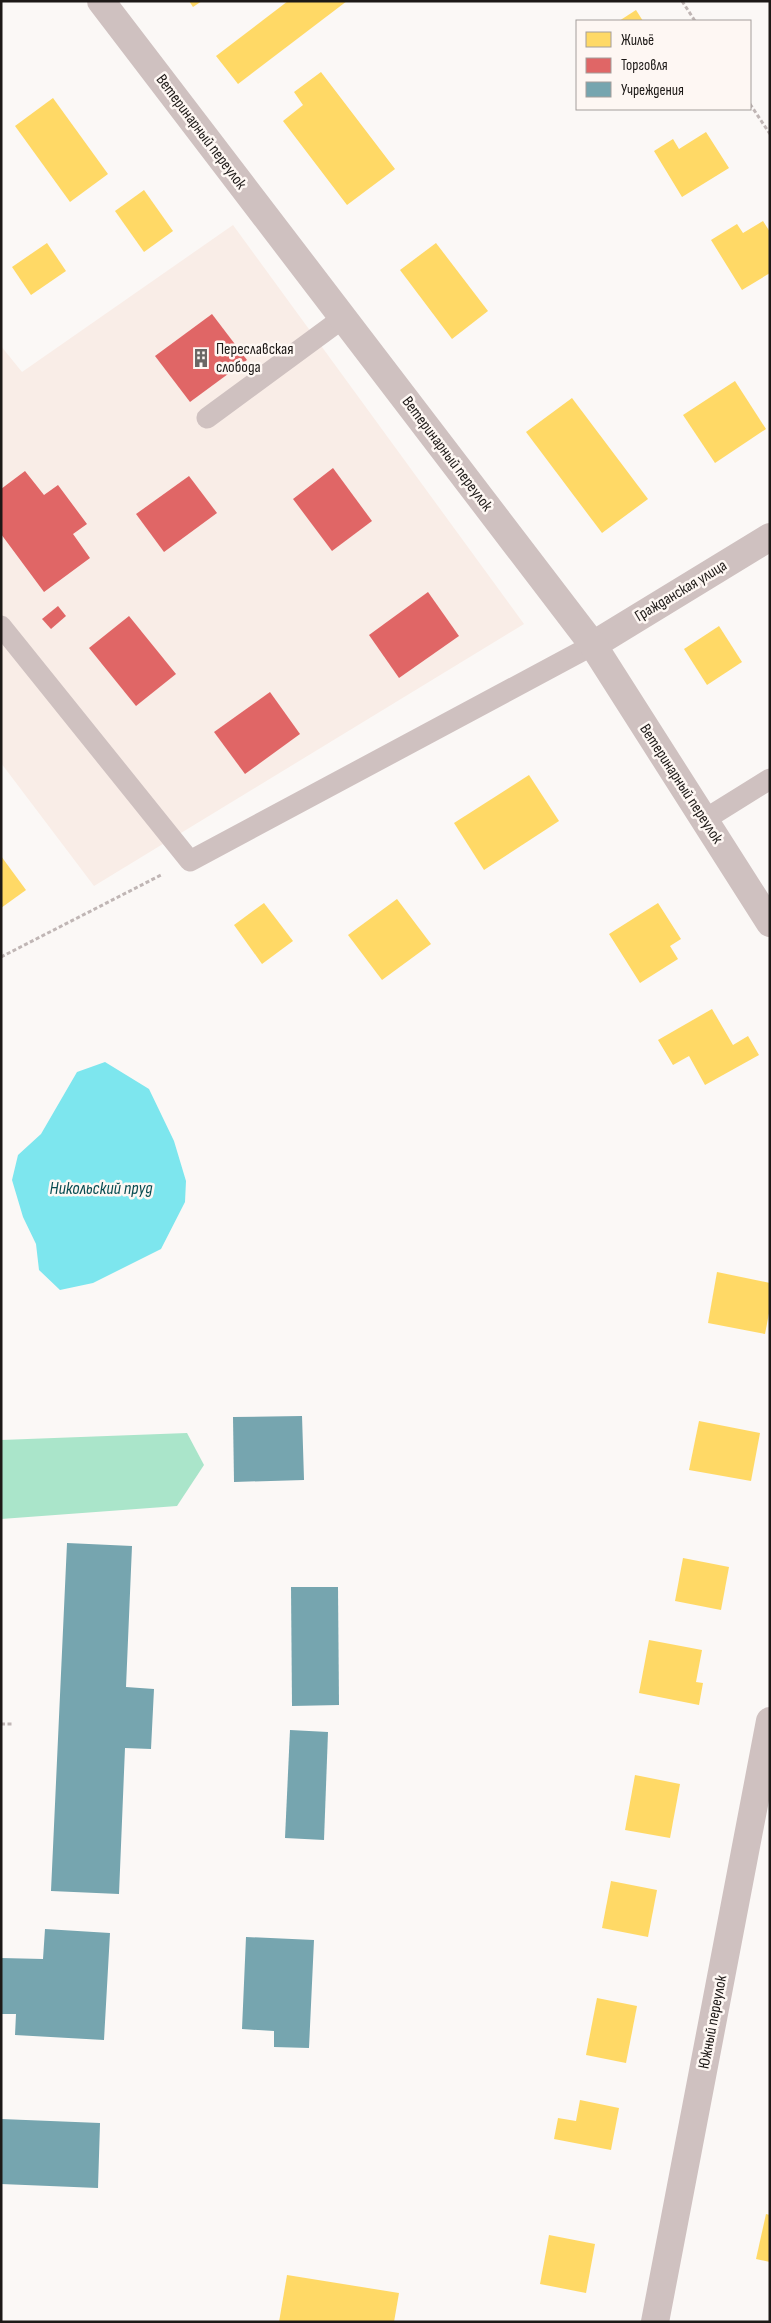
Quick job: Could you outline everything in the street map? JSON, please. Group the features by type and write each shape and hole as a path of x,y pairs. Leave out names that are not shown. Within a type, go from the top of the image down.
{"street":[{"name":"Ветеринарный переулок","path":"101,1 593,645 770,922"},
{"name":"Гражданская улица","path":"593,645 770,538"},
{"name":"Южный переулок","path":"654,2322 770,1721"}],"lane":[{"path":"207,418 342,318"},
{"path":"1,626 190,860 593,645"},
{"path":"704,820 770,779"}],"path":[{"path":"682,1 694,20"},
{"path":"751,106 770,134"},
{"path":"1,958 190,860"},
{"path":"1,1724 12,1724"}],"shaded area":[{"path":"233,225 524,624 94,886 1,763 1,346 22,372"}],"green space":[{"path":"187,1433 204,1465 177,1506 1,1519 1,1440"}],"water":[{"name":"Никольский пруд","path":"105,1062 149,1089 174,1141 186,1181 185,1202 161,1249 93,1283 60,1290 39,1270 36,1244 23,1217 12,1180 18,1155 41,1134 77,1072"}],"building: Жильё":[{"path":"189,1 202,1 193,7"},
{"path":"288,1 347,1 238,84 216,56"},
{"path":"636,10 642,20 621,20"},
{"path":"321,72 395,169 347,205 283,121 303,105 294,92"},
{"path":"53,98 108,174 70,202 15,126"},
{"path":"706,132 729,168 682,197 654,151 673,139 679,149"},
{"path":"144,190 173,231 144,252 115,211"},
{"path":"763,221 770,232 770,273 742,290 711,240 737,224 743,233"},
{"path":"47,243 66,271 31,295 12,267"},
{"path":"436,243 488,311 452,339 400,270"},
{"path":"735,381 766,429 715,463 683,415"},
{"path":"572,398 648,499 602,533 526,432"},
{"path":"719,626 742,662 707,685 684,649"},
{"path":"529,775 559,821 484,870 454,823"},
{"path":"1,856 26,890 1,908"},
{"path":"397,899 431,944 382,980 348,935"},
{"path":"264,903 293,941 262,964 234,925"},
{"path":"658,903 681,939 670,946 678,959 640,983 609,934"},
{"path":"712,1009 733,1045 748,1036 759,1055 705,1085 689,1056 673,1065 658,1040"},
{"path":"717,1272 770,1283 770,1308 765,1334 708,1323"},
{"path":"699,1421 760,1433 751,1481 689,1470"},
{"path":"683,1558 729,1567 721,1610 675,1601"},
{"path":"649,1640 702,1650 696,1682 703,1683 699,1705 639,1693"},
{"path":"635,1775 680,1784 670,1838 625,1830"},
{"path":"611,1881 657,1890 648,1937 602,1928"},
{"path":"597,1998 637,2006 626,2063 586,2055"},
{"path":"580,2100 619,2108 611,2150 554,2139 558,2118 576,2121"},
{"path":"766,2214 770,2215 770,2262 756,2259"},
{"path":"549,2235 595,2244 586,2293 540,2284"},
{"path":"287,2275 399,2293 394,2322 279,2322"}],"building: Торговля":[{"name":"Переславская слобода","path":"212,314 247,360 190,402 155,356"},
{"path":"333,468 372,521 332,551 293,499"},
{"path":"25,471 44,495 58,485 87,524 73,534 90,558 44,592 1,534 1,489"},
{"path":"189,476 217,513 164,552 136,514"},
{"path":"428,592 459,636 399,678 369,635"},
{"path":"58,606 66,616 51,629 42,619"},
{"path":"129,616 176,674 136,706 89,648"},
{"path":"270,692 300,734 245,774 214,732"}],"building: Учреждения":[{"path":"302,1416 304,1480 234,1482 233,1417"},
{"path":"67,1543 132,1546 126,1687 154,1689 151,1749 125,1748 119,1894 51,1891"},
{"path":"291,1587 338,1587 339,1705 292,1706"},
{"path":"290,1730 328,1732 324,1840 285,1838"},
{"path":"45,1929 110,1933 104,2040 15,2035 16,2014 1,2014 1,1958 43,1959"},
{"path":"246,1937 314,1940 309,2048 274,2047 274,2031 242,2029"},
{"path":"1,2119 100,2123 98,2188 1,2184"}],"place":[{"name":"Переславская слобода","path":"201,358"}]}
